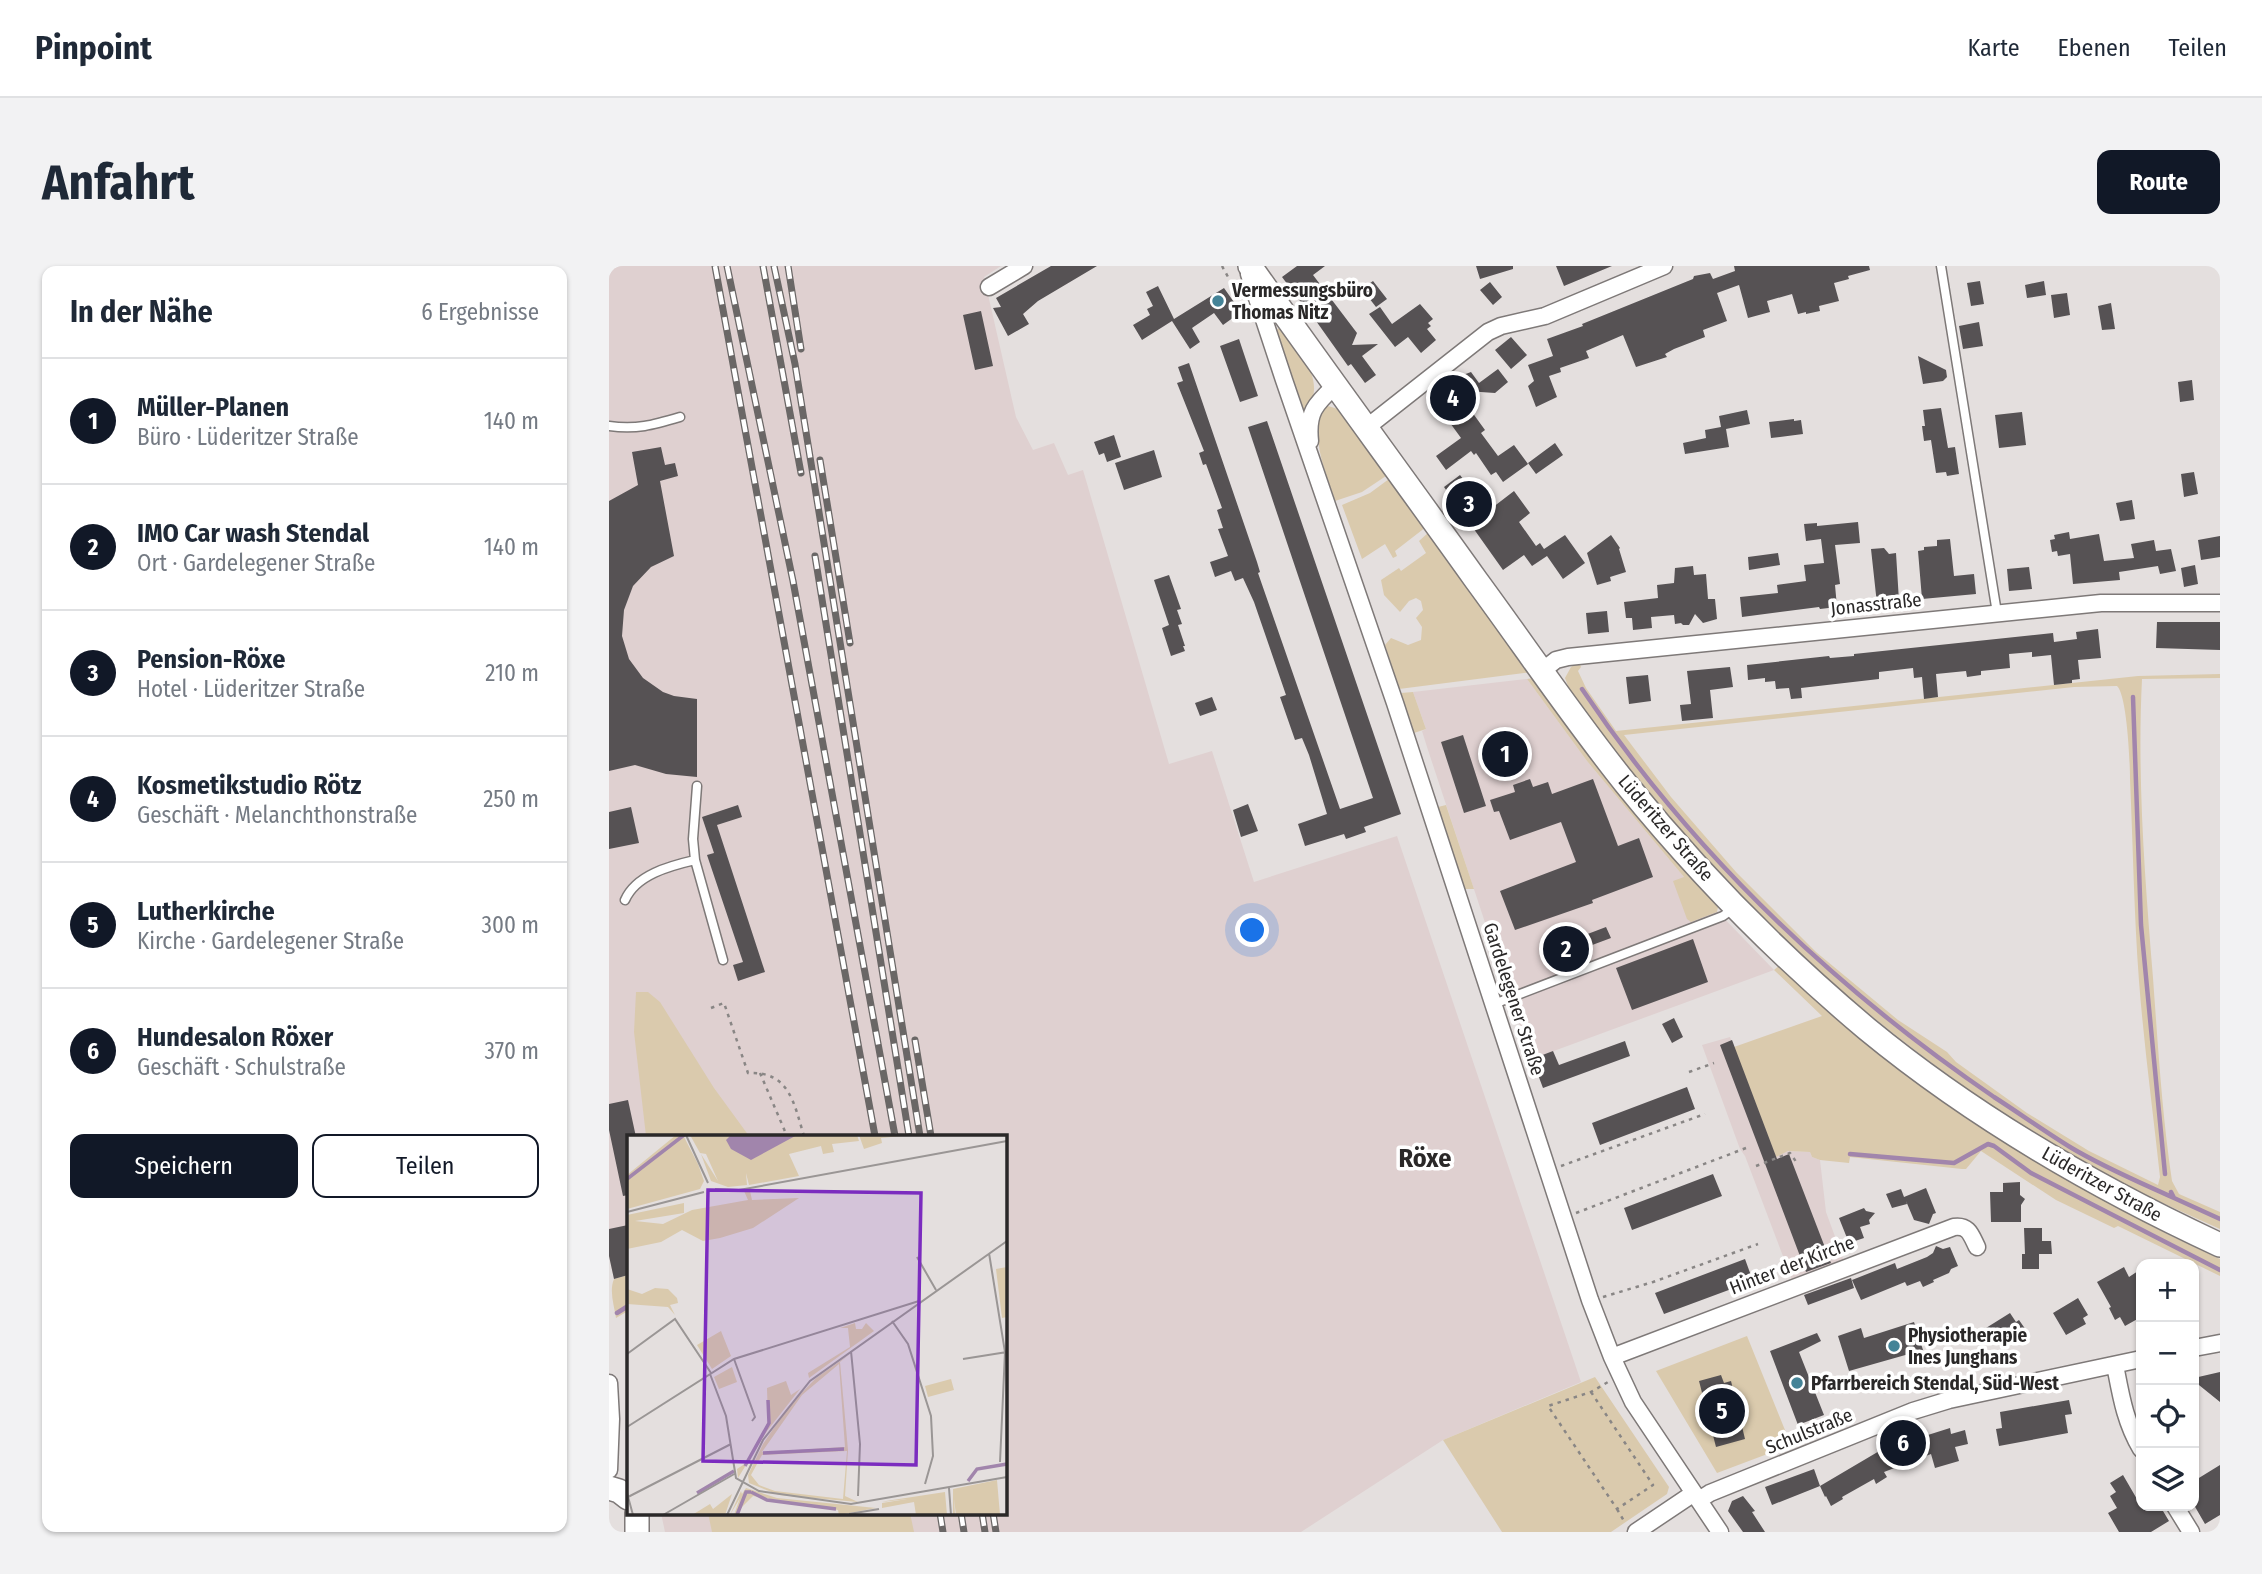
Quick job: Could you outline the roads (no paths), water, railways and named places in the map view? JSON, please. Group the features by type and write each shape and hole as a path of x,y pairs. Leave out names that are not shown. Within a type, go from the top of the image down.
{"main road":[{"name":"Lüderitzer Straße","path":"1248,266 1625,783 1735,907 1868,1029 2005,1129 2085,1177 2220,1245"},
{"path":"609,1488 627,1497"},
{"path":"637,1514 637,1532"}],"street":[{"path":"989,287 1024,266"},
{"name":"Gardelegener Straße","path":"1248,266 1590,1300 1633,1402 1720,1532"},
{"path":"1366,428 1487,332 1500,326 1545,316 1664,266"},
{"name":"Gardelegener Straße","path":"1311,458 1310,424 1314,406 1335,386"},
{"name":"Jonasstraße","path":"1542,671 1556,660 1568,657 1997,613 2101,603 2220,603"},
{"name":"Hinter der Kirche","path":"1612,1357 1954,1227 1962,1226 1969,1230 1977,1247"},
{"path":"2199,1347 2220,1343"},
{"name":"Schulstraße","path":"1631,1529 1697,1497 1913,1411 2136,1360"},
{"path":"2115,1365 2124,1414 2140,1448"},
{"path":"609,1383 609,1470"},
{"path":"2178,1511 2191,1532"}],"lane":[{"path":"1941,266 1997,613"},
{"path":"609,426 630,429 680,417"},
{"path":"697,786 693,839 695,860 723,960"},
{"path":"625,900 630,890 642,880 664,869 695,860"},
{"path":"1494,1004 1723,916 1735,907"}],"waterway":[{"path":"1582,689 1624,749 1718,860 1769,912 1877,1010 1935,1055 2051,1135 2121,1174 2174,1198"},
{"path":"2133,697 2141,925 2165,1174"},
{"path":"1850,1154 1954,1163 1988,1144 2031,1173 2220,1270"},
{"path":"2171,1192 2174,1198 2220,1219"},
{"path":"617,1313 627,1307"}],"railway":[{"path":"715,266 875,1135"},
{"path":"727,266 793,581 895,1135"},
{"path":"763,266 801,473"},
{"path":"774,266 795,364 920,1135"},
{"path":"788,266 801,349"},
{"path":"820,460 850,643"},
{"path":"815,556 909,1135"},
{"path":"915,1040 931,1135"},
{"path":"940,1514 943,1532"},
{"path":"961,1514 964,1532"},
{"path":"982,1514 985,1532"},
{"path":"993,1514 996,1532"}],"place":[{"name":"Vermessungsbüro Thomas Nitz","path":"1218,301"},
{"name":"Kosmetikstudio Rötz","path":"1453,398"},
{"name":"Pension-Röxe","path":"1469,504"},
{"name":"Müller-Planen","path":"1505,754"},
{"name":"IMO Car wash Stendal","path":"1566,949"},
{"name":"Physiotherapie Ines Junghans","path":"1894,1346"},
{"name":"Pfarrbereich Stendal, Süd-West","path":"1797,1383"},
{"name":"Lutherkirche","path":"1722,1411"},
{"name":"Hundesalon Röxer","path":"1903,1443"}],"district":[{"name":"Röxe","path":"1425,1158"}]}
